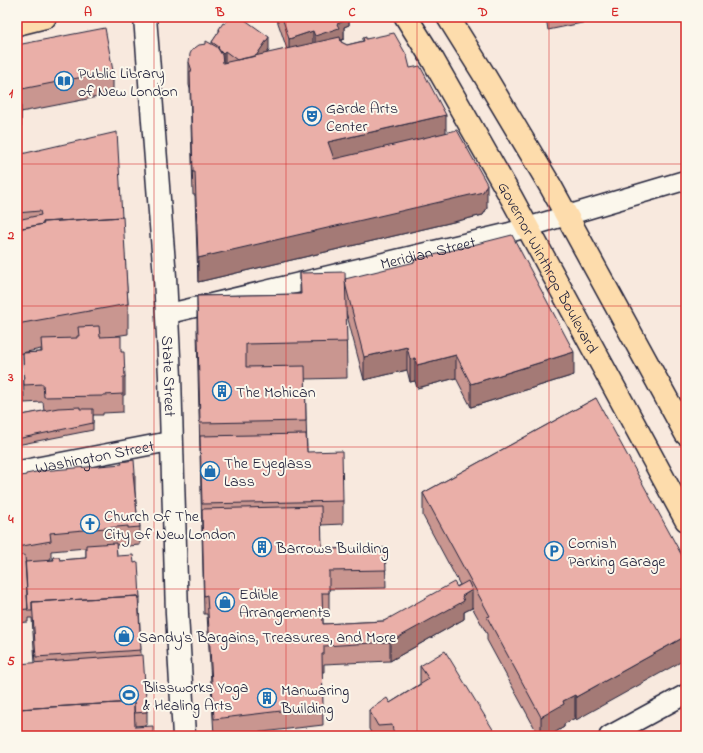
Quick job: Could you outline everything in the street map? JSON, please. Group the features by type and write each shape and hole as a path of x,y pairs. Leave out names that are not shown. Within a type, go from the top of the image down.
{"main road":[{"path":"17,24 45,17"},
{"name":"Governor Winthrop Boulevard","path":"406,17 437,67 528,227 686,520"},
{"path":"448,17 567,216 686,434"}],"street":[{"name":"State Street","path":"145,17 156,144 167,314 177,614 184,736"},
{"name":"Meridian Street","path":"167,314 467,244 686,180"},
{"name":"Washington Street","path":"17,471 172,441"},
{"path":"609,736 686,694"}],"building":[{"path":"230,17 241,17 269,37 256,56 237,60 225,51 223,54 218,48 219,47 212,42 223,23 225,24"},
{"path":"282,17 343,17 344,21 337,24 339,28 315,36 313,31 289,39"},
{"path":"105,28 113,71 17,90 17,45"},
{"path":"394,33 407,56 410,68 420,66 446,115 328,142 334,159 457,130 487,184 483,192 198,258 195,172 193,172 190,71 192,71 189,62 192,50 199,45 206,44 206,41 217,47 222,55 223,63 340,37 341,42 347,45 364,41 363,38 366,37 366,39"},
{"path":"17,92 21,104 17,105"},
{"path":"117,132 122,217 43,222 43,224 17,229 17,220 41,215 40,211 17,213 17,155"},
{"path":"123,217 128,304 17,324 17,229 44,224 43,222"},
{"path":"512,235 574,352 471,384 456,355 417,365 415,358 410,359 407,347 364,357 345,279 415,262 414,260"},
{"path":"345,272 347,342 246,344 246,367 305,366 306,421 200,423 197,296 301,294 300,273"},
{"path":"99,326 100,337 121,336 121,352 124,352 125,377 123,377 123,394 103,396 44,397 43,384 24,385 23,353 42,352 41,339 77,338 77,336 79,336 78,327"},
{"name":"Cornish Parking Garage","path":"596,398 686,563 686,636 576,697 575,695 563,701 564,704 541,717 487,617 490,616 423,493"},
{"path":"80,407 80,409 93,409 93,423 17,439 17,416 58,408"},
{"path":"306,434 307,452 342,451 343,501 202,504 200,436"},
{"path":"134,460 135,473 133,473 137,514 139,514 140,527 128,528 128,526 50,533 51,541 17,547 17,477 41,471 122,464 121,462"},
{"path":"321,506 322,549 385,548 386,570 329,571 329,593 322,593 323,624 384,621 454,582 457,587 468,581 472,590 462,596 464,601 390,642 324,646 324,654 322,654 323,706 214,719 207,595 204,596 202,509"},
{"path":"116,543 117,556 133,555 134,563 138,562 140,598 138,596 32,602 32,611 28,611 25,562 54,560 53,557 59,557 60,560 86,558 86,545"},
{"path":"25,555 28,609 17,610 17,556"},
{"path":"138,596 141,650 36,657 32,602"},
{"path":"445,651 497,736 394,736 392,725 378,726 369,710 387,698 390,703 429,679 420,666"},
{"path":"143,655 147,712 134,713 134,702 17,710 17,664"},
{"path":"134,702 135,727 153,726 153,736 17,736 18,709"}],"place":[{"name":"Public Library of New London","path":"64,81"},
{"name":"Garde Arts Center","path":"312,116"},
{"name":"The Mohican","path":"222,391"},
{"name":"The Eyeglass Lass","path":"210,471"},
{"name":"Church Of The City Of New London","path":"90,524"},
{"name":"Barrows Building","path":"262,547"},
{"name":"Cornish Parking Garage","path":"554,551"},
{"name":"Edible Arrangements","path":"225,602"},
{"name":"Sandy's Bargains, Treasures, and More","path":"124,636"},
{"name":"Blissworks Yoga & Healing Arts","path":"129,695"},
{"name":"Manwaring Building","path":"267,698"}]}
